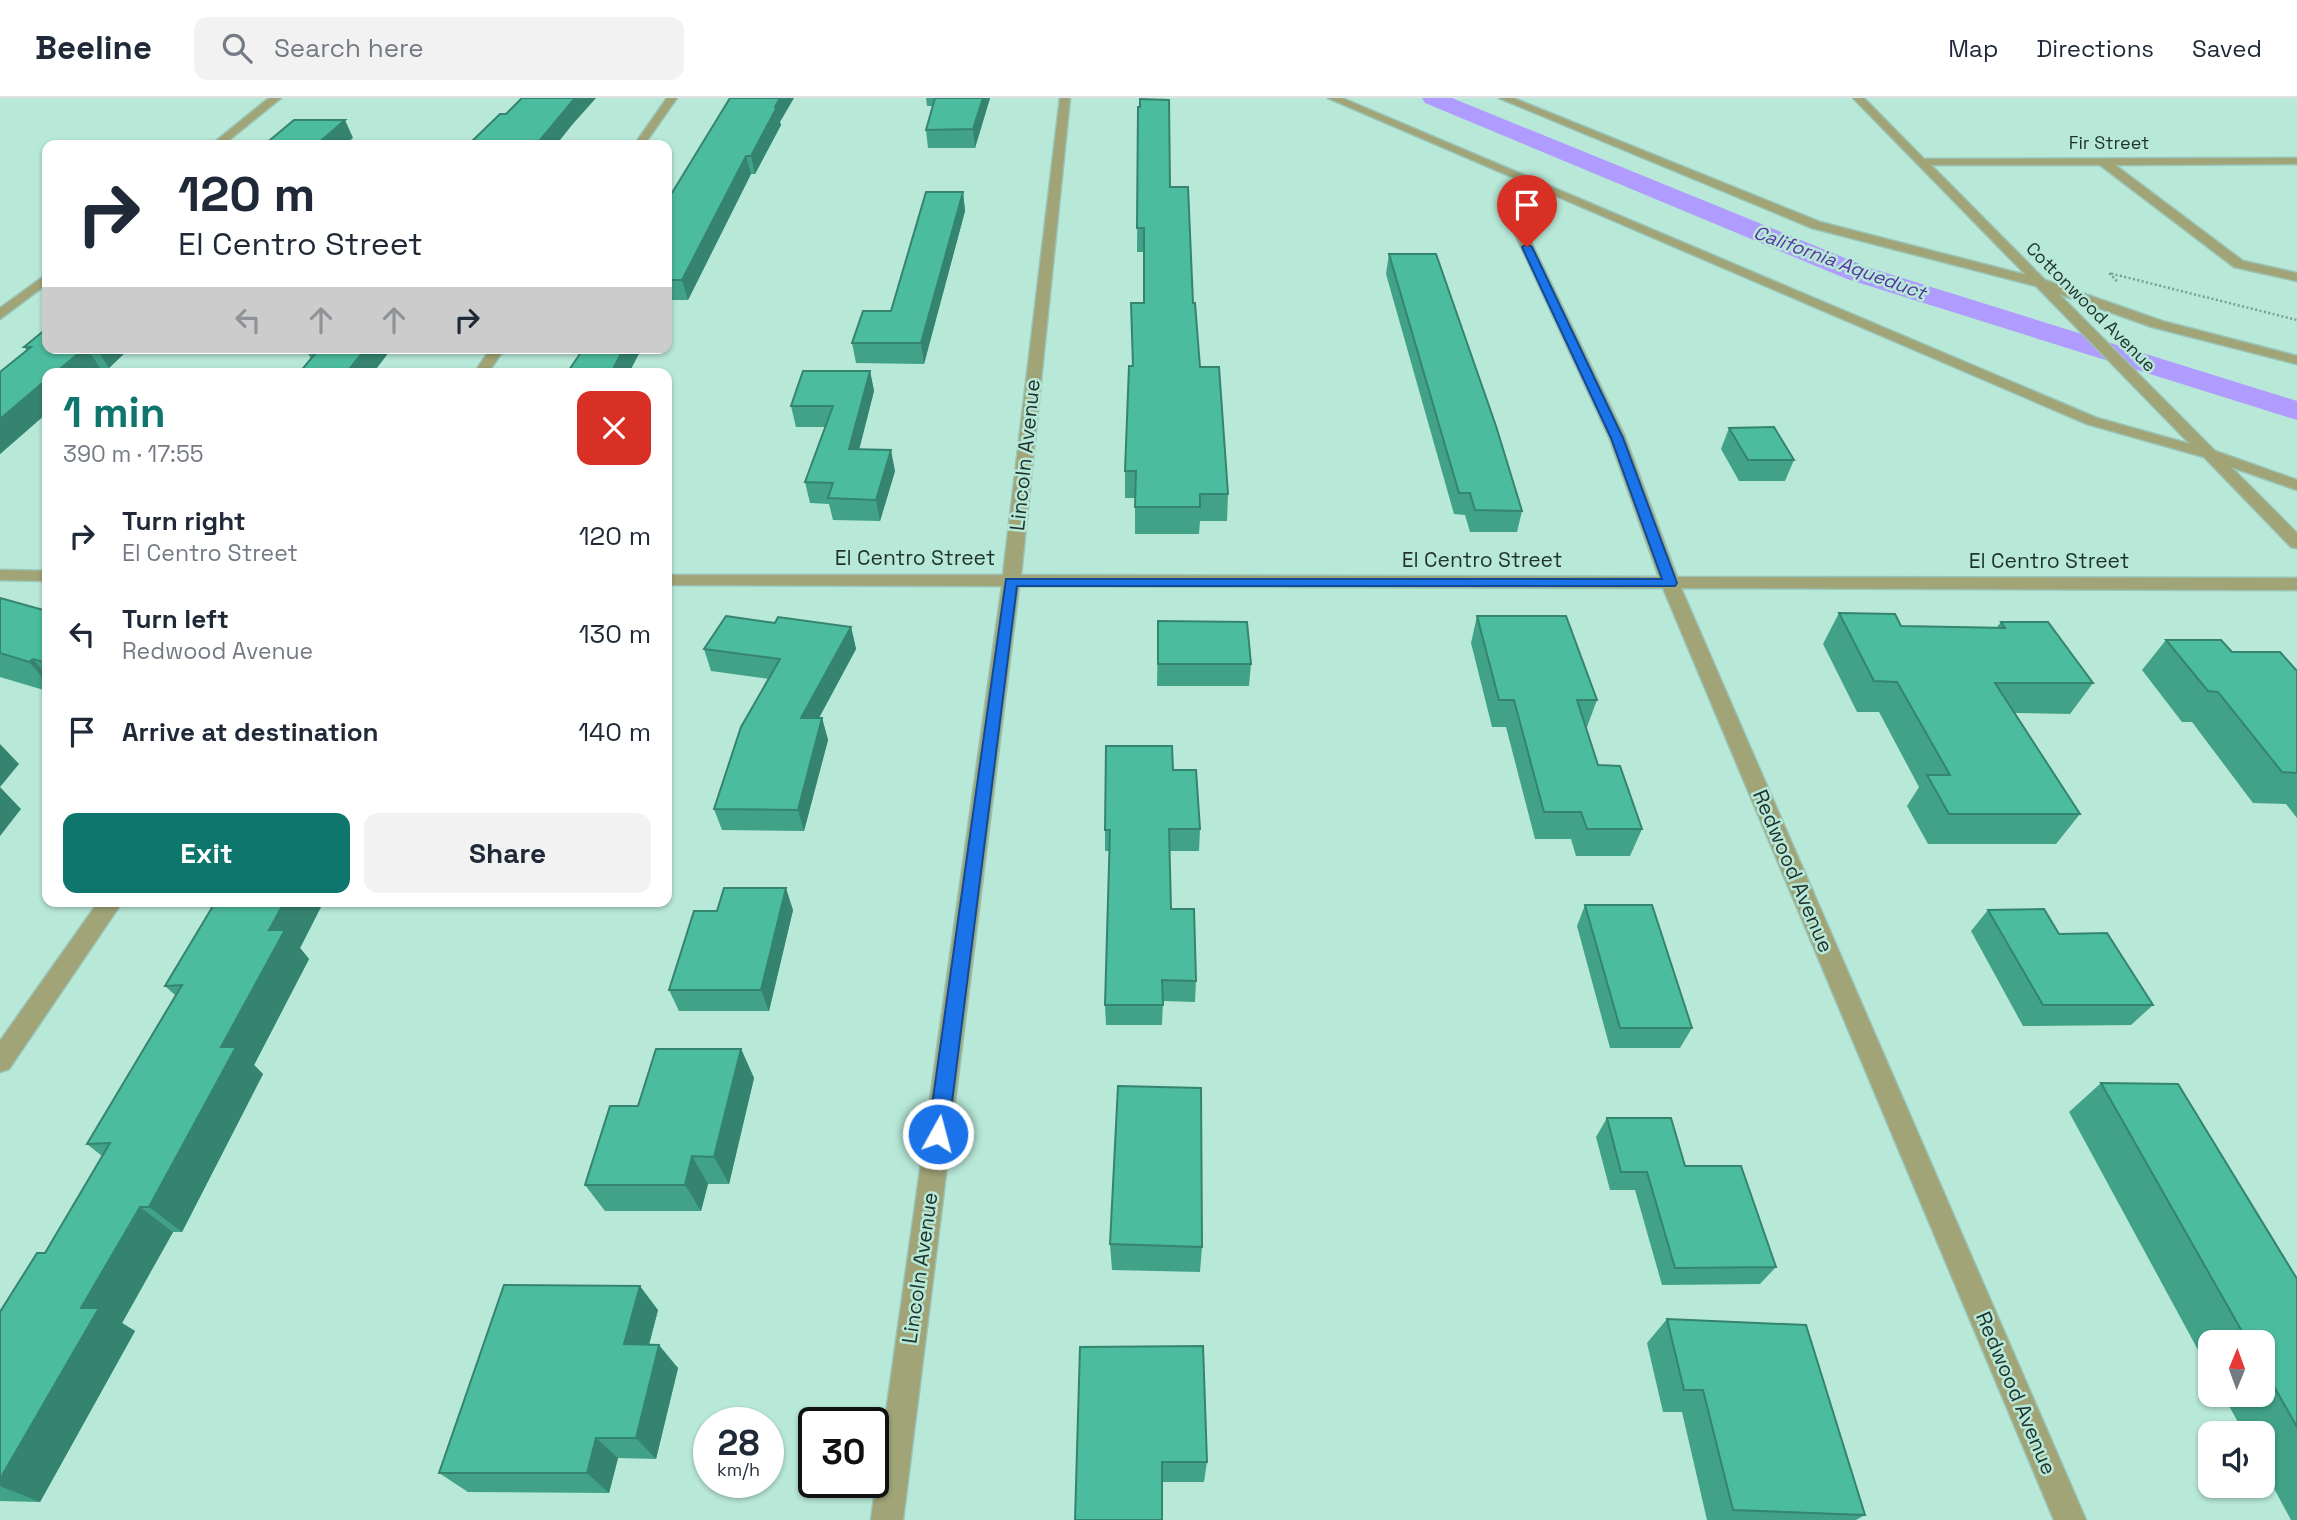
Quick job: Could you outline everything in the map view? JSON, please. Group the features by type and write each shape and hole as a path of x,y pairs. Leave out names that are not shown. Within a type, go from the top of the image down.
{"street":[{"path":"222,140 276,98"},
{"path":"643,140 672,98"},
{"name":"Lincoln Avenue","path":"887,1520 1011,582 1065,98"},
{"path":"1333,98 2092,421 2209,454 2297,485"},
{"path":"1504,98 1816,225 2040,283 2157,324 2297,360"},
{"name":"Cottonwood Avenue","path":"1858,98 2297,543"},
{"path":"2101,160 2239,264 2297,277"},
{"name":"Fir Street","path":"1921,162 2297,161"},
{"name":"Redwood Avenue","path":"1516,223 1617,438 1670,583 2070,1520"},
{"path":"0,315 42,282"},
{"path":"0,575 42,576"},
{"name":"El Centro Street","path":"672,580 2297,584"},
{"path":"0,1061 108,907"}],"building":[{"path":"522,98 575,98 540,140 473,140 500,114 506,114"},
{"path":"730,98 780,98 751,156 746,156 682,280 672,280 672,193"},
{"path":"935,98 983,98 973,129 926,130"},
{"path":"1140,99 1169,100 1170,187 1188,187 1193,303 1200,367 1219,367 1228,494 1200,494 1200,507 1135,507 1136,471 1125,471 1129,366 1133,366 1131,303 1144,303 1144,228 1137,228"},
{"path":"294,120 345,120 322,140 270,140"},
{"path":"926,192 963,192 921,343 852,343 863,311 891,311"},
{"path":"1389,254 1436,254 1496,426 1522,511 1475,510 1470,493 1459,493"},
{"path":"42,332 42,354 78,354 61,368 42,368 42,383 0,419 0,372 31,347 24,347"},
{"path":"315,354 361,354 350,368 303,368"},
{"path":"580,354 621,354 614,368 570,368"},
{"path":"803,371 870,371 849,449 891,450 876,500 828,498 833,483 805,482 833,406 791,406"},
{"path":"1774,427 1794,460 1748,460 1729,428"},
{"path":"0,598 42,610 42,662 33,659 29,662 0,653"},
{"path":"1839,613 1895,614 1901,626 2005,628 2001,622 2048,622 2093,683 1995,683 2080,814 1949,814 1927,775 1950,775 1897,682 1874,681"},
{"path":"726,616 775,623 778,617 851,627 801,718 822,718 798,810 714,809 741,727 780,659 704,649"},
{"path":"1477,616 1566,616 1597,700 1577,700 1598,765 1620,766 1642,829 1587,829 1581,812 1544,812 1514,700 1499,700"},
{"path":"1158,621 1247,622 1251,664 1158,664"},
{"path":"2166,640 2221,640 2232,652 2280,652 2297,671 2297,773 2282,772 2218,692 2208,691"},
{"path":"1106,746 1172,746 1173,770 1196,770 1200,829 1169,829 1171,909 1194,909 1196,981 1162,980 1163,1005 1105,1005 1110,830 1105,830"},
{"path":"724,888 786,888 761,990 669,990 694,911 717,911"},
{"path":"1585,905 1652,905 1692,1028 1620,1028"},
{"path":"212,907 282,907 269,930 285,930 221,1047 236,1047 149,1207 140,1207 81,1308 99,1308 0,1479 0,1312 37,1253 45,1253 110,1143 87,1144 182,985 165,986"},
{"path":"2044,909 2059,934 2107,933 2153,1005 2043,1005 1988,910"},
{"path":"656,1049 741,1049 714,1157 692,1156 685,1185 585,1185 610,1106 638,1106"},
{"path":"2101,1083 2178,1084 2297,1279 2297,1427 2275,1388 2275,1330 2241,1330"},
{"path":"1118,1086 1201,1088 1202,1247 1110,1244"},
{"path":"1607,1118 1671,1118 1685,1166 1741,1166 1776,1267 1675,1268 1647,1172 1621,1172"},
{"path":"504,1285 640,1286 624,1344 659,1345 636,1438 596,1438 587,1473 439,1473"},
{"path":"1667,1319 1806,1325 1865,1515 1733,1510 1703,1390 1684,1390"},
{"path":"1203,1346 1207,1462 1162,1462 1162,1520 1075,1520 1080,1347"}],"waterway":[{"name":"California Aqueduct","path":"1433,98 1857,273 2297,411"}],"route":[{"path":"938,1134 1011,582 1670,583 1617,438 1527,247"}]}
